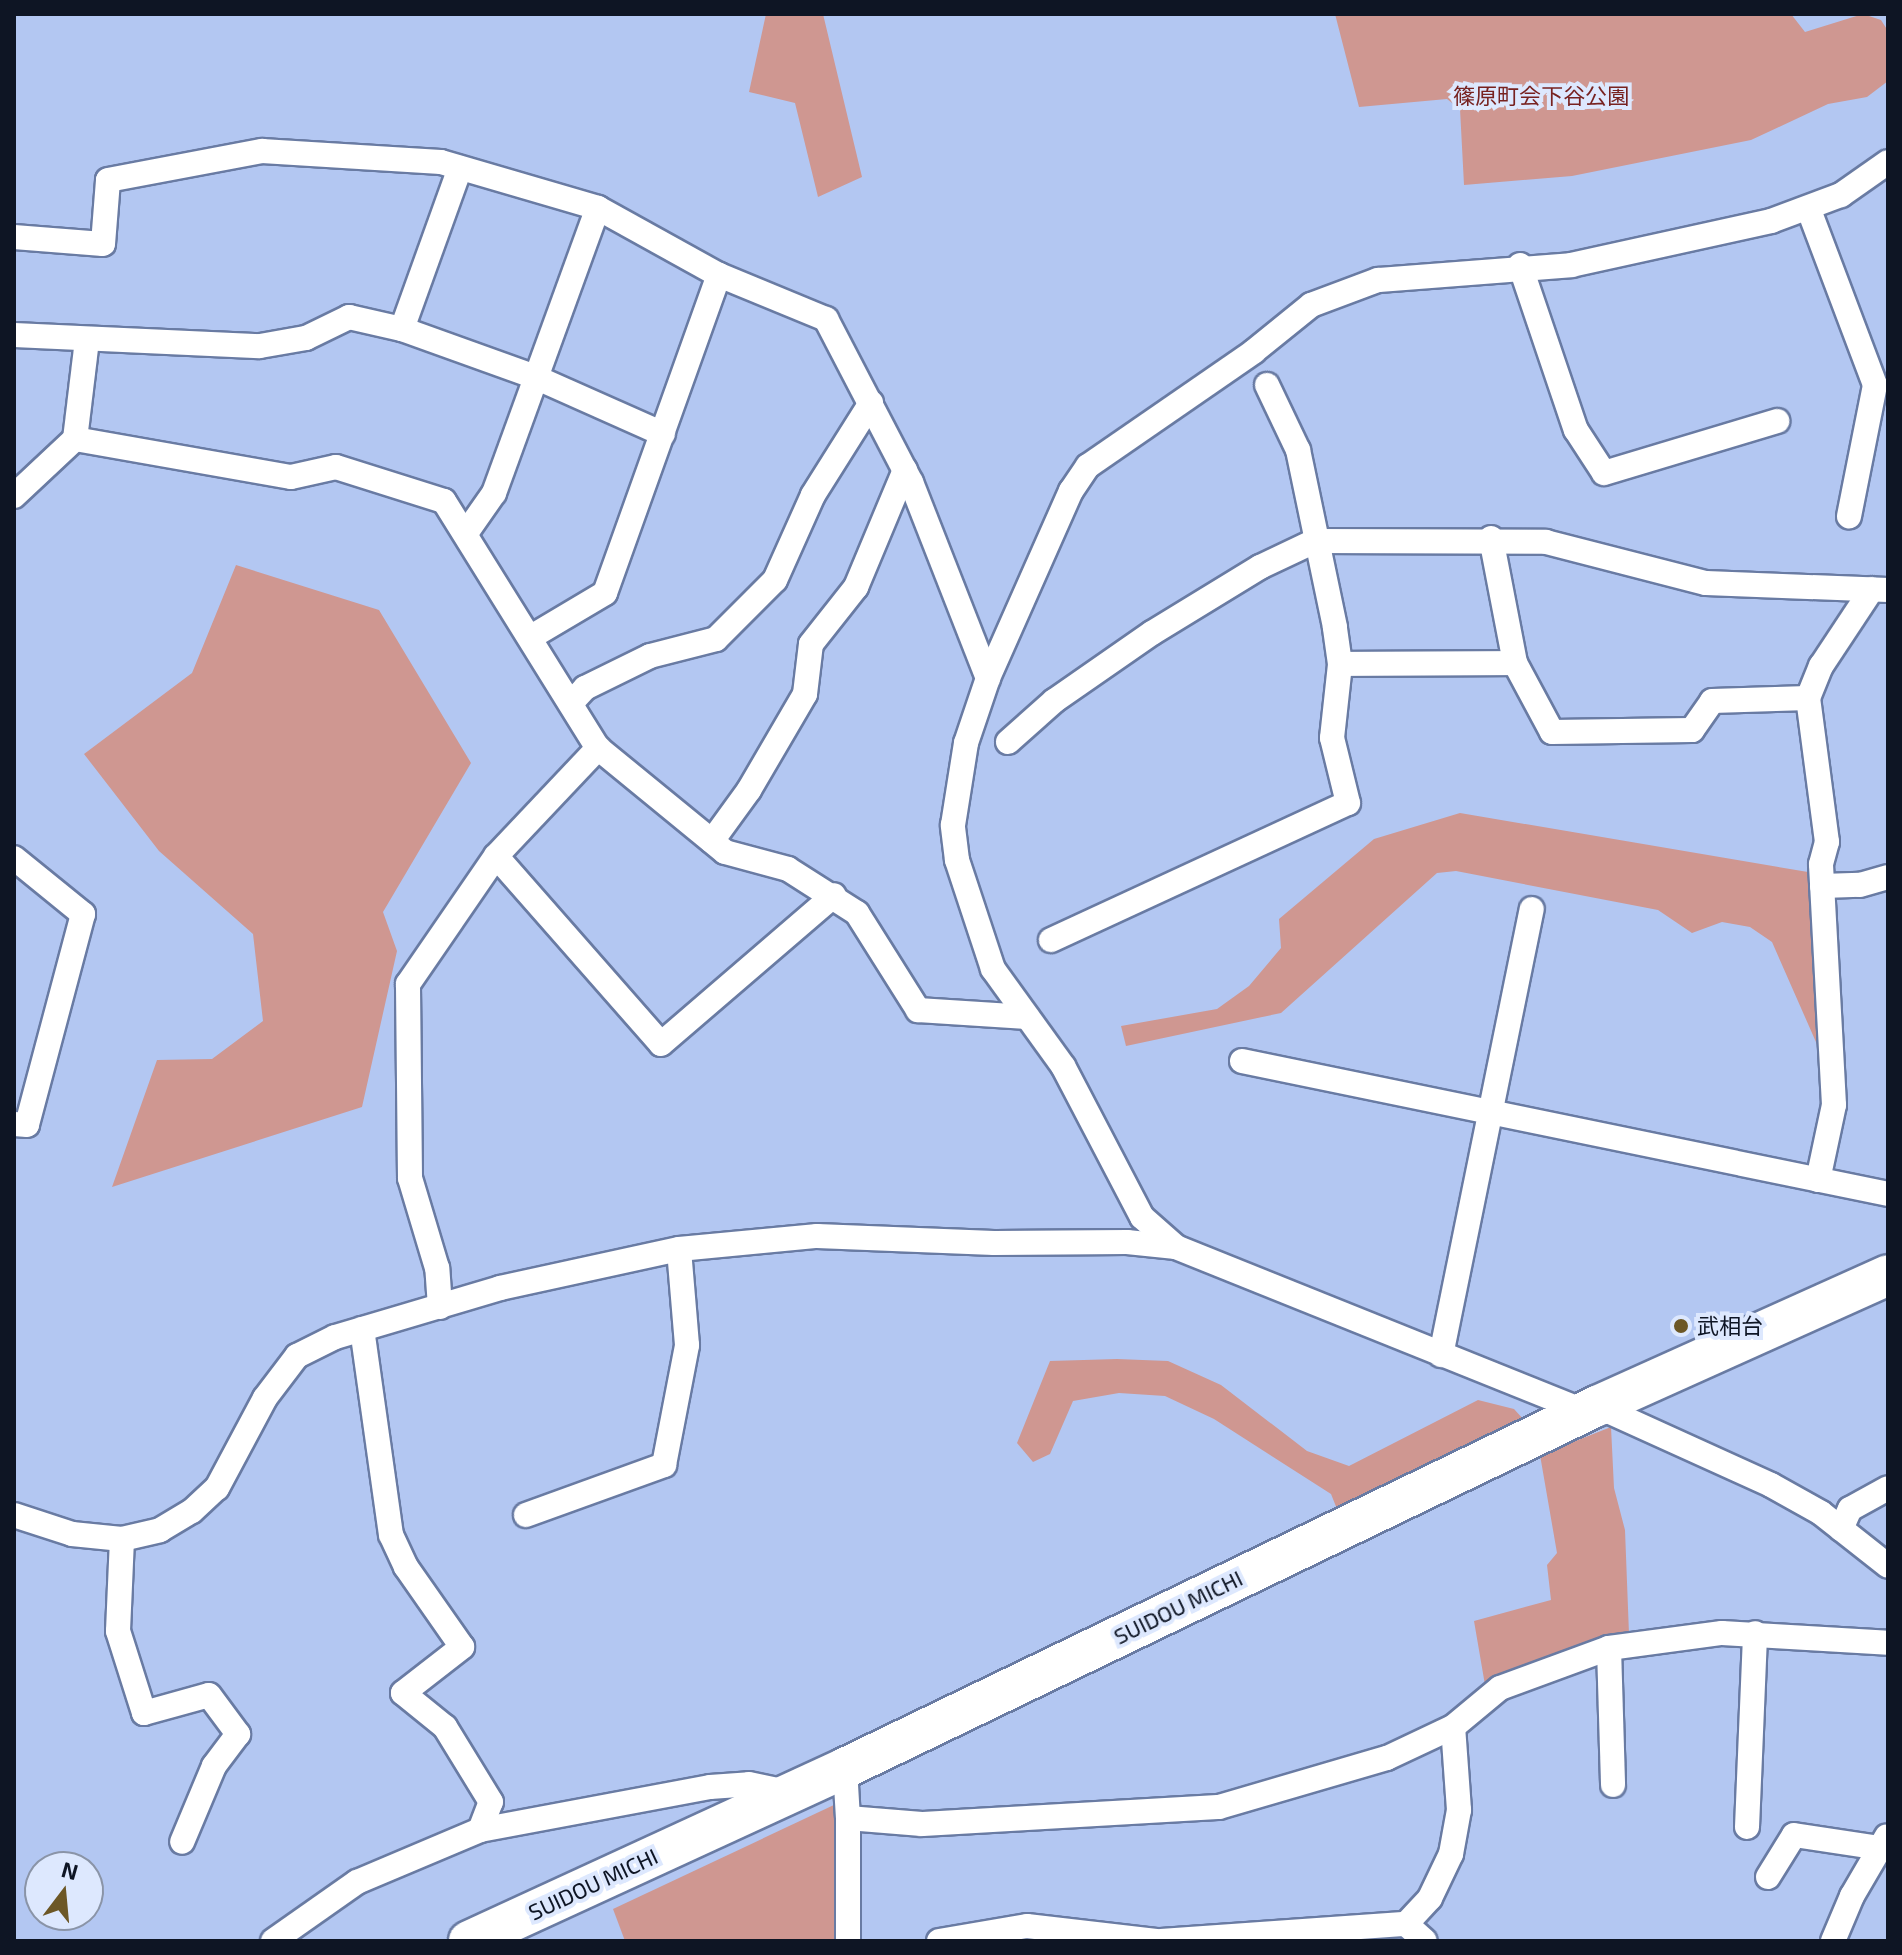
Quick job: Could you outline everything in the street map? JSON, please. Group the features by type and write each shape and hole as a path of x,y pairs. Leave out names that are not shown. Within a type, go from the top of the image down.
{"main road":[{"name":"SUIDOU MICHI","path":"469,1941 845,1768 1591,1409 1888,1275"}],"street":[{"path":"14,237 103,244 108,180 262,151 378,156 460,168 598,208 719,275 826,319 905,470 988,678"},
{"path":"1176,1247 1142,1217 1063,1066 993,969 957,860 953,825 966,743 988,678 1071,491 1088,466 1253,352 1311,305 1378,280 1520,265 1571,265 1809,210 1841,195 1888,162"},
{"path":"402,329 460,168"},
{"path":"466,533 494,493 598,208"},
{"path":"1809,210 1875,385 1849,516"},
{"path":"1520,265 1576,430 1604,473 1777,421"},
{"path":"531,637 605,593 719,275"},
{"path":"14,335 260,346 306,338 349,317 402,329 535,377 663,434"},
{"path":"14,496 75,439 87,340"},
{"path":"1051,940 1348,803 1332,738 1340,664 1298,450 1267,385"},
{"path":"572,702 585,688 650,656 716,639 775,580 813,495 871,403"},
{"path":"75,439 291,477 336,467 444,501 598,748 725,852 788,869 834,895 857,913 918,1010 1027,1017"},
{"path":"712,841 749,790 805,694 811,644 856,587 905,470"},
{"path":"1491,538 1515,663 1552,732 1692,730 1712,701 1808,698"},
{"path":"1008,742 1054,701 1152,633 1260,567 1315,541 1491,538 1546,542 1706,583 1880,589"},
{"path":"1818,1180 1834,1105 1822,886 1827,842 1808,698 1821,666 1880,589"},
{"path":"1340,664 1515,663"},
{"path":"440,1307 437,1268 410,1178 408,984 496,856 598,748"},
{"path":"496,856 661,1044 834,895"},
{"path":"14,858 83,914 27,1125 14,1124"},
{"path":"1822,886 1860,885 1888,877"},
{"path":"1441,1355 1532,909"},
{"path":"1242,1061 1888,1194"},
{"path":"14,1515 72,1534 122,1539 160,1530 192,1511 217,1488 265,1398 297,1356 362,1329 500,1288 679,1249 817,1236 994,1243 1127,1242 1176,1247 1441,1355 1591,1409 1771,1485 1841,1529 1888,1566"},
{"path":"526,1515 664,1465 687,1345 679,1249"},
{"path":"362,1329 391,1535 406,1567 462,1647 403,1693 445,1727 475,1770 491,1802 480,1830"},
{"path":"1841,1529 1850,1509 1888,1488"},
{"path":"122,1539 118,1631 144,1713 209,1695 238,1734 214,1766 182,1842"},
{"path":"848,1818 922,1824 1219,1807 1387,1758 1453,1727 1500,1688 1609,1648 1688,1635 1755,1633 1888,1643"},
{"path":"1747,1827 1755,1633"},
{"path":"1609,1648 1613,1785"},
{"path":"939,1941 1027,1926 1159,1941 1406,1924 1430,1898 1451,1854 1459,1810 1453,1727"},
{"path":"845,1768 848,1941"},
{"path":"273,1941 357,1882 480,1830 710,1787 749,1784 790,1793"},
{"path":"1768,1877 1794,1835 1884,1841 1833,1941"},
{"path":"1406,1924 1425,1941"}],"green space":[{"path":"766,14 823,14 862,177 818,197 795,103 749,92"},
{"name":"篠原町会下谷公園","path":"1335,14 1791,14 1805,32 1863,14 1881,20 1888,31 1888,81 1867,97 1828,104 1751,140 1572,176 1464,185 1460,109 1447,99 1359,107"},
{"path":"236,565 379,610 471,763 383,912 397,951 362,1107 112,1187 157,1060 212,1059 263,1021 253,934 159,851 84,754 192,673"},
{"path":"1460,813 1814,873 1823,1058 1772,942 1750,927 1722,922 1692,933 1658,910 1456,871 1437,873 1281,1013 1126,1046 1121,1026 1217,1009 1249,986 1281,948 1279,919 1374,839"},
{"path":"1050,1361 1168,1361 1221,1385 1307,1451 1349,1466 1478,1400 1514,1409 1524,1420 1337,1509 1331,1494 1214,1419 1165,1396 1119,1393 1073,1401 1050,1454 1033,1462 1017,1443"},
{"path":"1611,1427 1614,1488 1625,1530 1629,1634 1563,1652 1485,1685 1474,1621 1551,1600 1547,1565 1557,1553 1540,1455"},
{"path":"836,1804 836,1941 625,1941 613,1909"}],"place":[{"name":"武相台","path":"1681,1326"}]}
